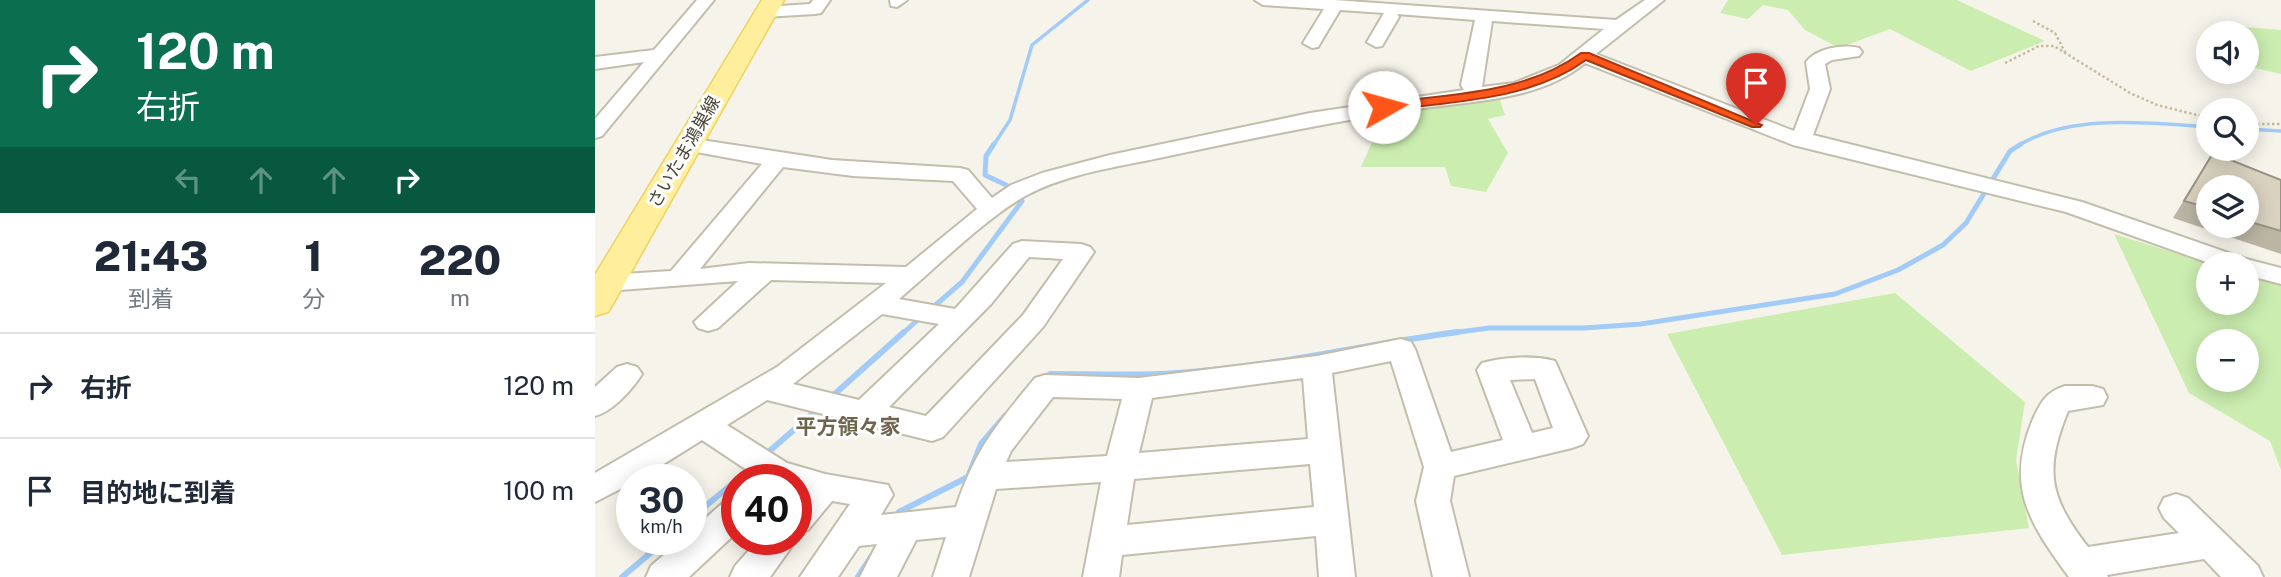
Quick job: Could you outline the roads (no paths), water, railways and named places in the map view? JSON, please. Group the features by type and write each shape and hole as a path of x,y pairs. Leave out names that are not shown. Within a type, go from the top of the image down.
{"main road":[{"name":"さいたま鴻巣線","path":"601,294 769,6"}],"street":[{"path":"599,122 706,0"},
{"path":"769,6 815,9 822,0"},
{"path":"1263,0 1330,13 1491,13 1620,25"},
{"path":"595,489 704,425 798,365 991,209 1019,190 1050,177 1110,162 1310,119 1518,88 1566,69 1649,0"},
{"path":"1330,13 1350,22 1423,12"},
{"path":"1312,43 1330,13"},
{"path":"1491,13 1591,50 1713,108 1801,139 2074,207 2202,252"},
{"path":"1478,96 1471,85 1491,13"},
{"path":"1376,43 1390,17"},
{"path":"1801,139 1820,89 1815,62 1827,55 1853,52"},
{"path":"595,63 659,55"},
{"path":"688,144 853,169 932,171 960,176 974,194 991,209"},
{"path":"680,278 778,159"},
{"path":"763,388 865,413 932,429 1033,321 1081,252 1022,248 982,298 865,413"},
{"path":"2259,270 2281,276"},
{"path":"601,294 680,278 765,271 911,275"},
{"path":"708,322 765,271"},
{"path":"876,304 961,319"},
{"path":"951,577 983,476 999,444 1045,386 1139,389 1317,366 1401,349 1440,467 1433,501 1451,577"},
{"path":"1317,366 1337,577"},
{"path":"595,405 627,374"},
{"path":"1101,577 1120,468 1139,389"},
{"path":"2092,397 2064,397 2055,404 2039,443 2036,481 2051,526 2085,570 2210,543"},
{"path":"704,425 758,464"},
{"path":"1440,467 1522,447"},
{"path":"983,476 1120,468 1325,450"},
{"path":"812,484 876,495 818,577"},
{"path":"812,502 825,487"},
{"path":"2176,508 2245,577"},
{"path":"849,533 970,520"},
{"path":"1107,542 1331,520"},
{"path":"664,577 721,525"},
{"path":"879,577 905,527"},
{"path":"748,577 767,555"}],"waterway":[{"path":"993,146 1010,120 1032,45 1088,0"},
{"path":"2018,146 2038,136 2086,124 2196,126"},
{"path":"2259,130 2281,131"},
{"path":"931,309 962,282 1022,201 1006,185 985,175 986,156 994,144"},
{"path":"1452,333 1489,328 1584,328 1641,324 1835,294 1898,270 1943,245 1966,223 2010,151 2021,144"},
{"path":"902,334 921,317"},
{"path":"829,399 904,332"},
{"path":"1452,333 1458,332"},
{"path":"1045,378 1050,374 1146,374 1213,370 1452,333"},
{"path":"1444,334 1452,333"},
{"path":"766,454 819,408"},
{"path":"895,519 899,512 968,477 981,444 1005,416"},
{"path":"707,505 721,493"},
{"path":"622,577 648,555"},
{"path":"858,577 871,557"}],"district":[{"name":"平方領々家","path":"848,427"}]}
